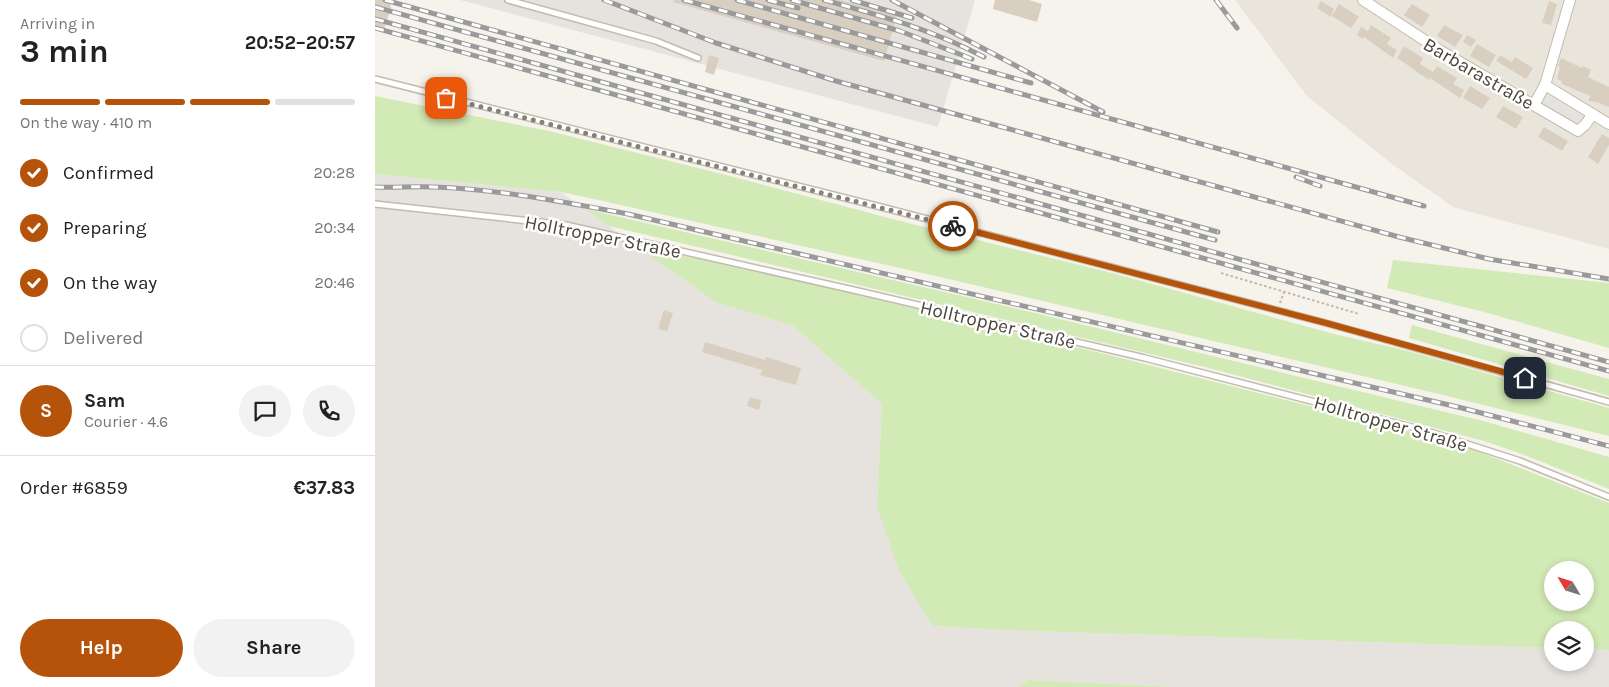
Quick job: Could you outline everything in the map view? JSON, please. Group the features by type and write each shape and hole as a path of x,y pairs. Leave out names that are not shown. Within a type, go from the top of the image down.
{"street":[{"name":"Barbarastraße","path":"1363,0 1441,51 1578,131 1593,114"},
{"path":"1534,105 1545,85 1570,0"},
{"name":"Barbarastraße","path":"1545,85 1609,124"}],"lane":[{"path":"507,0 656,41 698,58"},
{"path":"375,79 1278,310 1609,402"},
{"name":"Holltropper Straße","path":"375,204 566,225 858,290 1145,358 1427,430 1520,461 1609,496"}],"path":[{"path":"1221,273 1359,314"},
{"path":"1278,310 1284,292"}],"shaded area":[{"path":"460,0 975,0 938,127"},
{"path":"1235,0 1609,0 1609,249 1453,207 1392,164 1307,96"},
{"path":"1552,93 1584,112 1585,117 1581,123 1572,124 1543,106 1542,98"},
{"path":"375,174 561,192 717,303 792,325 882,404 877,506 933,626 1002,630 1544,648 1544,671 1594,671 1594,649 1609,650 1609,687 1173,687 1028,680 1019,687 375,687"}],"green space":[{"path":"375,96 549,131 1112,273 1330,333 1408,351 1609,408 1609,436 1439,394 953,280 594,199 561,192 375,174"},
{"path":"585,209 1014,308 1487,422 1609,457 1609,489 1484,441 1205,367 609,226"},
{"path":"639,248 700,259 834,289 1113,356 1423,435 1480,452 1609,503 1609,650 1594,649 1594,621 1544,621 1544,648 1002,630 933,626 900,573 877,506 882,404 792,325 717,303"},
{"path":"1393,260 1609,283 1609,348 1488,313 1387,288"},
{"path":"1412,325 1609,379 1609,396 1409,338"},
{"path":"1028,680 1173,687 1019,687"}],"building":[{"path":"375,0 389,0 391,8 384,30 375,27"},
{"path":"674,0 840,0 897,16 884,61 673,2"},
{"path":"995,0 1029,0 1042,4 1037,22 993,9"},
{"path":"1321,1 1334,9 1331,17 1317,8"},
{"path":"1549,1 1557,4 1551,25 1542,23"},
{"path":"1339,4 1359,17 1351,28 1332,16"},
{"path":"1412,4 1430,15 1422,27 1404,15"},
{"path":"1371,25 1391,38 1387,44 1397,50 1393,58 1364,37 1363,39 1357,35 1361,27 1368,31"},
{"path":"1444,25 1463,35 1455,47 1437,36"},
{"path":"1467,35 1476,40 1471,47 1463,42"},
{"path":"1477,44 1496,55 1489,67 1470,56"},
{"path":"1404,46 1423,58 1420,64 1433,72 1437,66 1457,78 1453,84 1464,90 1460,98 1397,58"},
{"path":"709,55 719,58 714,75 705,72"},
{"path":"1500,55 1512,62 1515,57 1533,68 1526,79 1496,61"},
{"path":"1561,58 1591,70 1588,77 1609,87 1609,107 1588,101 1590,96 1562,84 1562,81 1557,79"},
{"path":"1470,86 1490,98 1482,109 1463,98"},
{"path":"1503,106 1523,117 1516,129 1496,117"},
{"path":"1544,127 1568,141 1562,151 1538,137"},
{"path":"1602,134 1609,138 1609,145 1598,164 1588,157"},
{"path":"664,310 673,313 667,331 658,329"},
{"path":"705,342 765,360 766,357 801,368 796,385 760,375 762,370 702,352"},
{"path":"750,397 761,400 759,410 747,406"}],"railway":[{"path":"385,0 1218,232"},
{"path":"604,0 716,43 836,81 1399,237 1489,259 1609,279"},
{"path":"684,0 1424,206"},
{"path":"737,0 1031,83"},
{"path":"768,0 798,8"},
{"path":"792,0 900,31 972,59"},
{"path":"824,0 925,31 984,57"},
{"path":"852,0 912,18"},
{"path":"892,0 1103,112"},
{"path":"1216,0 1237,28"},
{"path":"375,7 1215,240"},
{"path":"375,19 1609,362"},
{"path":"375,28 1609,371"},
{"path":"1296,177 1320,186"},
{"path":"375,187 482,190 628,214 1462,408 1609,446"}],"way so far":[{"path":"446,98 953,226"}],"route":[{"path":"953,226 1326,323 1525,378"}]}
